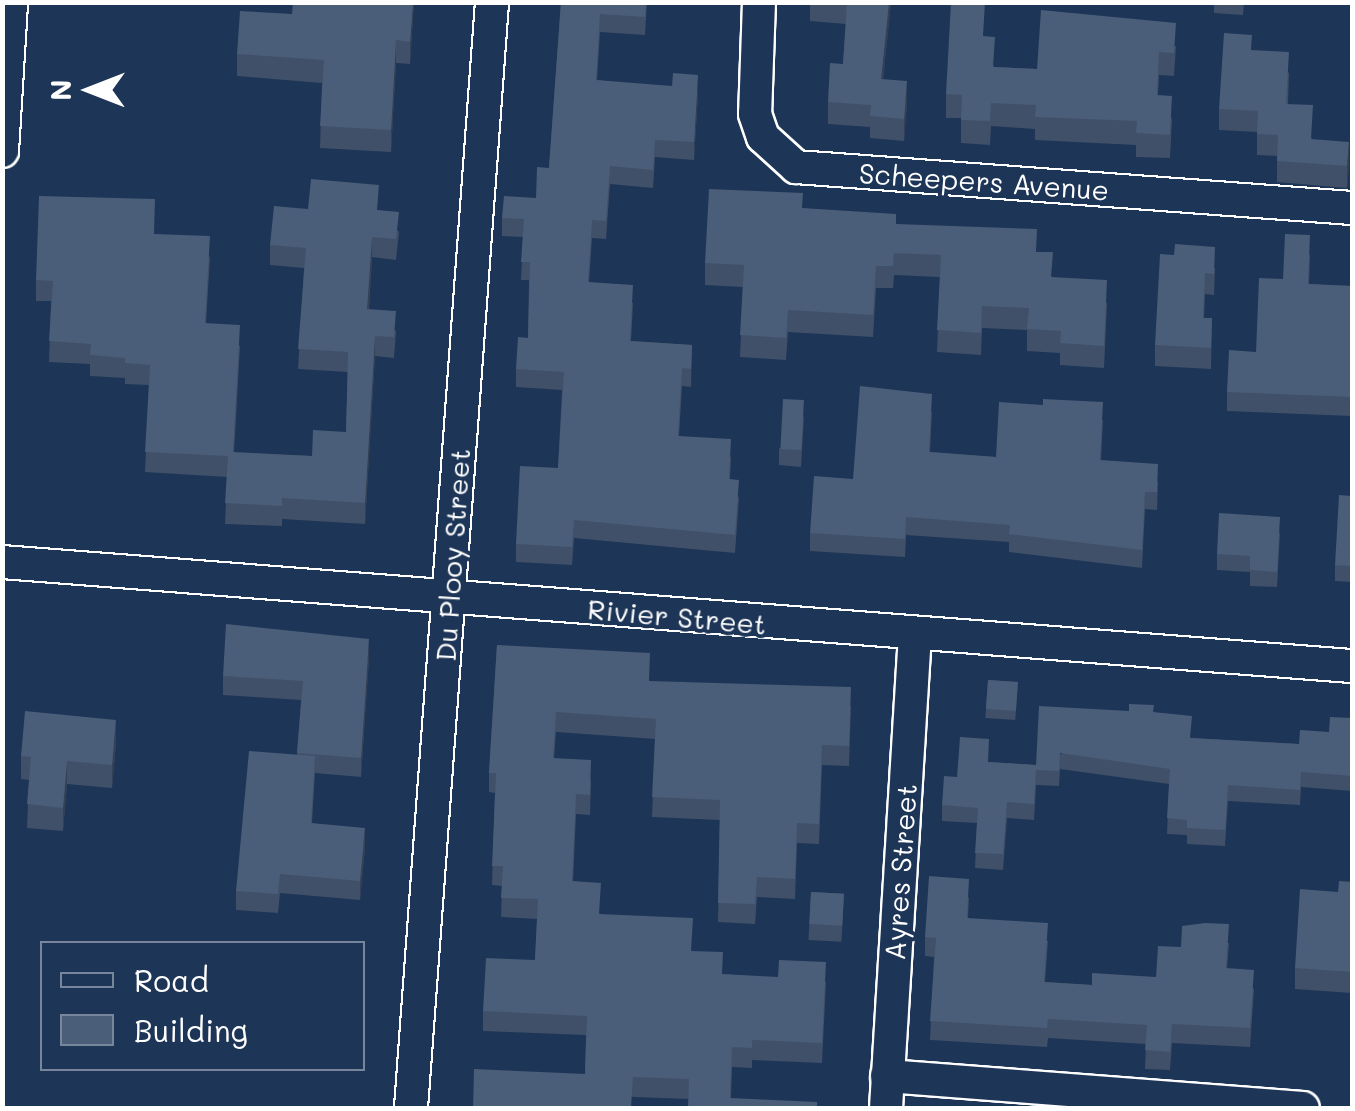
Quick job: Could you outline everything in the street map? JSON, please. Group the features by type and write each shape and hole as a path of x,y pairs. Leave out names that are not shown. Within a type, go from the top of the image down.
{"street":[{"path":"2,151 11,2"},
{"name":"Du Plooy Street","path":"411,1108 492,2"},
{"name":"Scheepers Avenue","path":"759,2 755,114 763,137 796,167 1352,208"},
{"name":"Rivier Street","path":"2,562 1352,666"},
{"name":"Ayres Street","path":"886,1092 915,635"},
{"path":"886,1092 1303,1108"}],"building":[{"path":"293,2 413,2 410,42 396,40 391,130 320,126 324,60 237,54 240,11 292,14"},
{"path":"561,2 646,2 645,17 600,14 596,80 672,86 673,73 698,75 694,142 655,140 653,170 610,166 606,221 592,220 588,282 633,285 630,341 692,345 691,369 682,368 678,436 731,439 729,479 739,480 735,535 574,520 572,547 516,544 520,466 558,468 564,372 516,369 518,337 528,338 530,262 521,262 524,219 502,218 504,196 536,198 537,167 549,168"},
{"path":"847,2 889,2 881,79 907,81 904,119 870,116 871,105 828,102 830,63 843,64"},
{"path":"951,2 985,2 983,36 995,37 993,67 1037,69 1041,10 1176,23 1174,53 1159,52 1157,95 1172,96 1170,135 1136,133 1137,121 1035,117 1036,105 991,103 990,121 961,120 962,95 946,94"},
{"path":"1224,33 1252,35 1251,50 1289,52 1286,104 1313,105 1311,139 1349,142 1347,166 1277,161 1278,135 1257,134 1258,111 1219,109"},
{"path":"311,179 379,185 377,210 399,212 396,239 372,237 367,309 396,311 394,337 375,336 365,503 282,498 282,506 225,503 228,456 145,452 150,365 90,355 91,344 49,341 53,281 36,280 39,196 155,199 154,234 210,236 205,323 240,325 233,452 312,456 313,430 346,432 348,352 298,349 306,248 270,245 274,206 308,209"},
{"path":"709,189 803,193 802,208 896,214 896,224 1037,229 1036,252 1053,252 1051,277 1107,280 1104,346 1060,343 1061,331 1027,329 1029,308 982,306 981,333 937,330 941,255 894,253 893,266 876,266 873,315 788,310 786,338 740,335 744,265 705,263"},
{"path":"1285,234 1310,235 1308,284 1352,286 1352,397 1227,392 1229,350 1256,352 1259,278 1283,279"},
{"path":"1175,244 1215,247 1214,274 1205,273 1203,318 1212,318 1211,348 1155,345 1160,254 1174,255"},
{"path":"860,386 932,394 929,452 996,457 999,402 1103,402 1100,460 1158,464 1157,492 1145,492 1142,550 1009,534 1010,525 906,517 905,539 810,533 814,476 853,479"},
{"path":"783,399 804,400 801,450 780,449"},
{"path":"1339,495 1352,496 1352,566 1335,565"},
{"path":"1219,513 1280,517 1277,572 1250,570 1250,556 1217,554"},
{"path":"226,624 369,639 361,758 297,753 303,681 223,676"},
{"path":"497,645 650,653 649,681 851,687 849,746 822,745 819,824 797,823 795,879 757,877 755,904 718,903 720,800 652,797 656,719 556,712 553,758 591,760 590,795 576,794 572,881 601,883 599,914 693,918 691,951 723,952 722,974 778,977 779,960 826,962 822,1043 752,1040 752,1048 732,1047 730,1098 817,1102 817,1108 688,1108 689,1079 633,1077 631,1108 473,1108 474,1069 585,1074 587,1016 483,1011 486,958 535,960 538,899 501,898 503,866 492,866 496,773 489,773"},
{"path":"988,680 1018,682 1016,711 986,709"},
{"path":"1129,704 1154,705 1153,712 1192,716 1190,738 1299,744 1300,730 1329,732 1330,717 1352,718 1352,776 1301,772 1300,790 1228,785 1225,830 1187,828 1187,820 1167,818 1170,769 1060,753 1059,771 1036,770 1034,804 1007,802 1003,854 975,853 978,808 942,805 944,776 957,777 960,737 989,739 988,762 1036,765 1039,706 1129,711"},
{"path":"25,711 116,720 112,765 67,761 63,808 27,804 31,757 21,756"},
{"path":"249,751 315,756 311,823 365,828 360,881 280,874 278,894 236,891"},
{"path":"929,876 969,879 967,918 1048,923 1044,982 1092,985 1092,973 1156,977 1158,946 1181,947 1182,926 1229,924 1226,968 1254,970 1250,1028 1172,1024 1170,1052 1145,1050 1147,1025 1048,1019 1047,1028 930,1021 936,938 925,937"},
{"path":"1339,881 1352,882 1352,972 1295,968 1300,889 1338,892"},
{"path":"811,892 844,894 842,926 809,924"}]}
